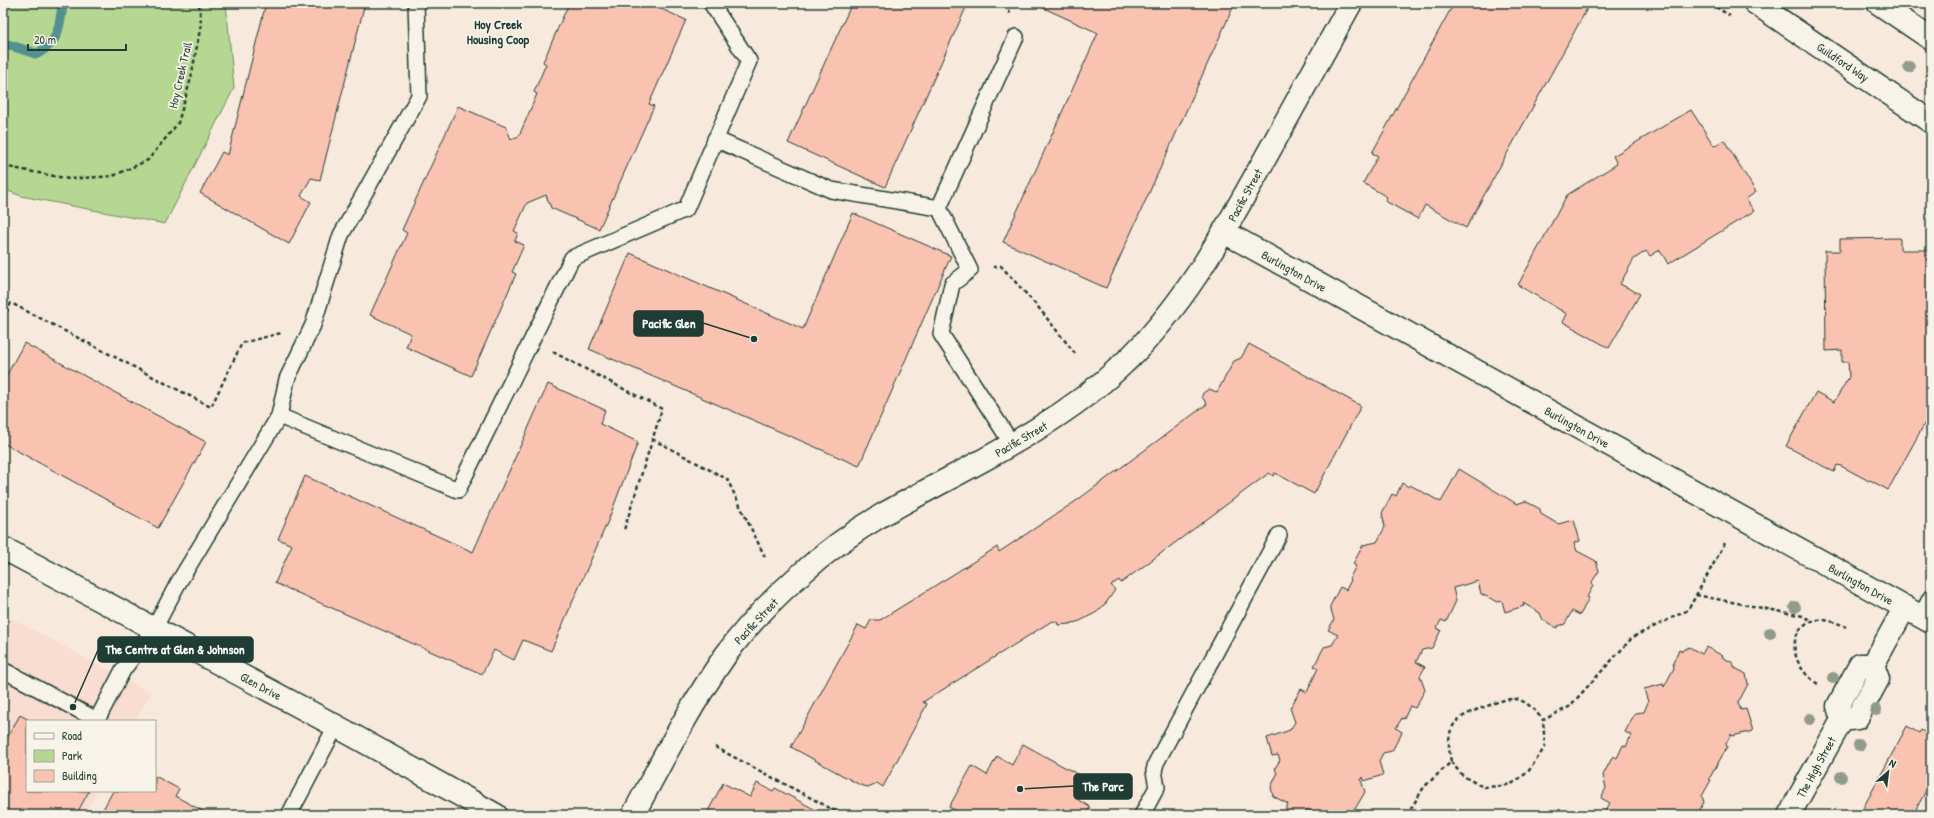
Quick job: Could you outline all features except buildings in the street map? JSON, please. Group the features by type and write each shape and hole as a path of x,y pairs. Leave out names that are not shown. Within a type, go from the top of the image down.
{"street":[{"name":"Pacific Street","path":"632,815 705,686 733,645 774,600 816,561 856,532 881,516 1042,427 1068,409 1122,365 1178,303 1198,275 1224,232 1351,3"},
{"name":"Guildford Way","path":"1755,3 1931,122"},
{"path":"1878,3 1931,39"},
{"name":"Burlington Drive","path":"1224,232 1919,615"},
{"name":"Glen Drive","path":"3,548 336,726 496,815"},
{"name":"The High Street","path":"1790,815 1842,720 1857,718 1878,679 1873,665 1919,615"}],"lane":[{"path":"3,670 97,720 123,670 154,628 177,585 279,416 287,379 313,325 342,235 419,96 416,3"},
{"path":"279,416 458,490 572,258 686,209 748,61 711,3"},
{"path":"939,208 1016,37"},
{"path":"715,140 831,190 939,208"},
{"path":"939,208 970,270 952,284 941,334 1012,444"},
{"path":"1142,815 1157,787 1154,771 1156,763 1279,535"},
{"path":"1919,615 1931,597"},
{"path":"289,815 336,726"}],"path":[{"name":"Hoy Creek Trail","path":"3,166 69,179 113,176 148,160 178,123 192,78 201,24 199,3"},
{"path":"970,270 1001,266 1038,307 1077,356"},
{"path":"3,319 11,303 211,407 242,343 313,325"},
{"path":"532,341 662,408 624,530"},
{"path":"652,439 727,479 765,557"},
{"path":"1543,720 1569,707 1633,637 1688,610 1725,543"},
{"path":"1696,595 1803,616 1811,621"},
{"path":"1824,688 1808,678 1799,666 1794,652 1796,638 1804,624 1811,621 1822,619 1833,620 1846,627"},
{"path":"1512,699 1521,701 1530,706 1543,720 1545,747 1528,772 1513,783 1483,787 1463,776 1451,762 1448,739 1454,724 1466,713 1499,701 1512,699"},
{"path":"716,747 843,815"},
{"path":"1407,815 1424,787 1436,774 1451,762"}],"shaded area":[{"path":"3,614 151,693 136,720 26,720 26,792 96,792 84,815 3,815"}],"green space":[{"path":"3,3 226,3 234,88 165,224 21,196 3,189"}],"waterway":[{"path":"3,43 37,54 45,49 57,33 63,3"}],"place":[{"name":"Pacific Glen","path":"754,339"},
{"name":"The Centre at Glen & Johnson","path":"73,707"},
{"name":"The Parc","path":"1020,789"}],"district":[{"name":"Hoy Creek Housing Coop","path":"498,32"}]}
